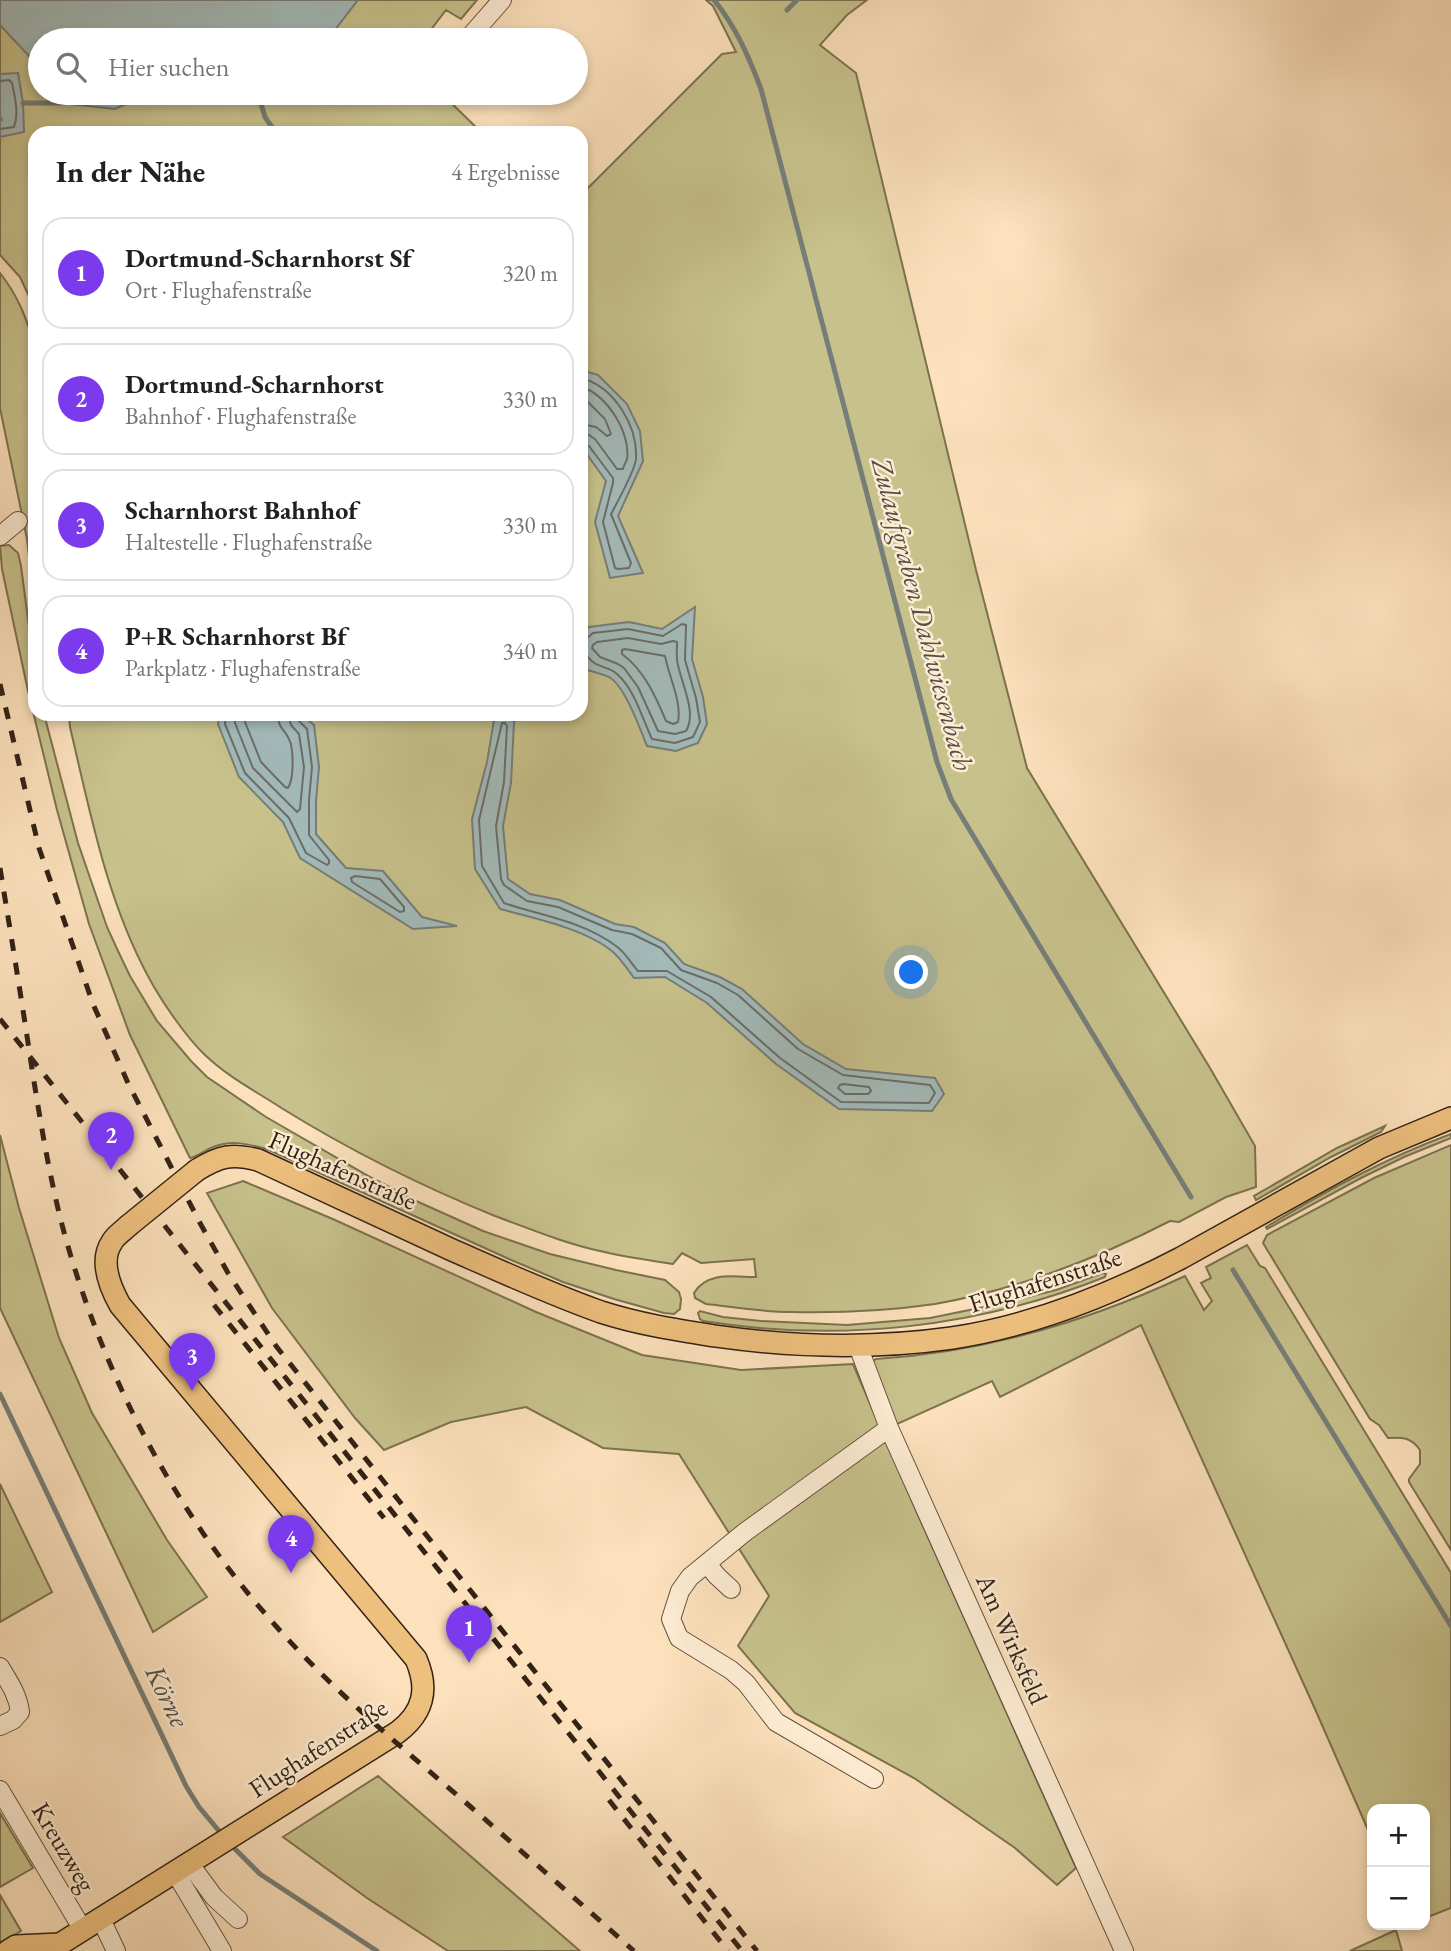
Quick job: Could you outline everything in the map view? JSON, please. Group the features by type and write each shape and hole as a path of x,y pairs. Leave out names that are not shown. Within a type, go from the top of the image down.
{"main road":[{"name":"Flughafenstraße","path":"55,1948 401,1730 412,1720 423,1696 424,1684 416,1659 120,1305 107,1276 106,1257 111,1242 197,1170 214,1160 229,1156 245,1156 258,1160 517,1279 612,1315 735,1339 858,1346 954,1338 1032,1319 1093,1298 1153,1273 1380,1148 1451,1118"},
{"path":"8,1951 16,1946 55,1948"}],"street":[{"path":"478,28 502,0"},
{"path":"0,536 18,521"},
{"name":"Am Wirksfeld","path":"858,1346 889,1428 1125,1951"},
{"path":"874,1779 776,1722 746,1683 731,1670 679,1639 671,1619 680,1591 690,1577 745,1532 889,1428"},
{"path":"707,1564 731,1588"},
{"path":"0,1667 14,1691 20,1712 13,1720 0,1726"},
{"name":"Kreuzweg","path":"0,1790 83,1930"},
{"path":"182,1868 238,1919"},
{"path":"182,1868 222,1951"},
{"path":"101,1919 116,1951"}],"shaded area":[{"path":"0,0 477,0 461,19 446,10 432,28 28,28 28,105 453,105 475,126 28,126 28,294 20,277 0,255"},
{"path":"706,0 867,0 847,15 820,45 856,73 976,570 1027,768 1255,1146 1256,1187 1226,1197 1179,1222 1170,1221 1114,1248 1056,1271 995,1290 935,1304 881,1310 809,1312 706,1304 695,1298 694,1293 699,1286 714,1278 756,1277 754,1259 701,1263 682,1253 673,1264 609,1253 547,1235 467,1205 387,1167 334,1139 233,1077 205,1055 182,1029 154,987 134,949 101,856 70,727 70,721 588,721 588,188 722,54 736,52 713,6"},
{"path":"0,273 21,308 28,326 28,548 27,539 0,408"},
{"path":"9,545 18,553 21,566 28,619 28,691 2,569 0,546"},
{"path":"35,721 46,721 78,843 107,927 130,976 157,1021 207,1077 266,1117 372,1178 483,1231 550,1254 665,1280 679,1292 680,1309 674,1314 664,1313 563,1282 269,1150 233,1143 218,1145 190,1158 130,1035 89,924"},
{"path":"1385,1126 1381,1132 1256,1200 1254,1196 1337,1148"},
{"path":"1451,1134 1451,1138 1361,1178 1267,1229 1266,1227 1357,1176"},
{"path":"0,1135 19,1208 59,1338 92,1413 167,1540 207,1597 153,1632 0,1308"},
{"path":"1451,1145 1451,1550 1409,1482 1420,1464 1420,1450 1406,1439 1388,1438 1379,1425 1370,1419 1263,1243 1267,1235 1374,1178"},
{"path":"243,1181 536,1312 642,1355 741,1370 853,1364 1076,1868 1057,1885 1015,1848 914,1778 795,1713 738,1646 769,1596 679,1454 603,1448 526,1407 451,1422 384,1450 355,1418 272,1308 207,1193"},
{"path":"1247,1245 1260,1266 1265,1268 1451,1573 1451,1908 1430,1916 1430,1804 1367,1804 1367,1828 1141,1325 1000,1397 992,1381 895,1425 873,1361 956,1350 1034,1332 1111,1307 1185,1276 1204,1310 1212,1301 1201,1283 1211,1278 1206,1267"},
{"path":"1106,1274 1105,1277 1007,1308 907,1326 805,1331 754,1328 703,1321 698,1313 700,1311 723,1317 761,1321 847,1325 930,1318 1056,1290"},
{"path":"0,1484 52,1592 0,1622"},
{"path":"378,1776 580,1951 448,1951 367,1898 283,1837"},
{"path":"0,1813 33,1868 0,1887"},
{"path":"0,1895 21,1931 0,1943"},
{"path":"1396,1930 1402,1951 1350,1951"}],"water":[{"path":"0,0 358,0 336,28 28,28 28,55 0,25"},
{"path":"18,73 24,132 0,137 0,74"},
{"path":"79,105 124,105 115,109"},
{"path":"588,372 598,375 627,404 640,431 643,461 618,516 643,573 610,578 595,522 606,481 588,456"},
{"path":"695,607 692,659 703,697 707,724 698,743 676,751 647,746 621,689 609,677 588,670 589,627 629,622 662,629"},
{"path":"219,721 309,721 314,725 319,767 316,834 346,868 383,871 422,917 457,926 413,929 300,858 283,822 239,777"},
{"path":"494,721 515,721 511,783 503,826 508,879 530,894 560,900 615,924 634,927 665,943 684,964 720,977 742,989 803,1044 846,1069 935,1078 944,1094 932,1111 839,1109 776,1064 707,1003 665,977 634,978 613,952 589,937 559,925 500,909 475,869 472,819 487,762"}],"waterway":[{"name":"Zulaufgraben Dahlwiesenbach","path":"714,0 741,43 761,89 937,762 951,799 1191,1197"},
{"path":"787,10 797,0"},
{"path":"23,103 28,103"},
{"path":"261,105 271,126"},
{"name":"Zulaufgraben Dahlwiesenbach","path":"1233,1270 1451,1626"},
{"name":"Körne","path":"0,1394 186,1786 199,1807 224,1837"},
{"name":"Körne","path":"230,1844 260,1874 377,1951"}],"railway":[{"path":"0,684 39,848 93,1004 128,1083 228,1273 276,1346 757,1951"},
{"path":"0,868 42,1132 65,1236 81,1289 123,1393 176,1491 239,1582 321,1674 634,1951"},
{"path":"0,1019 742,1951"},
{"path":"214,1305 384,1518"},
{"path":"609,1800 728,1951"}],"place":[{"name":"Dortmund-Scharnhorst","path":"111,1170"},
{"name":"Scharnhorst Bahnhof","path":"192,1391"},
{"name":"P+R Scharnhorst Bf","path":"291,1573"},
{"name":"Dortmund-Scharnhorst Sf","path":"469,1663"}]}
